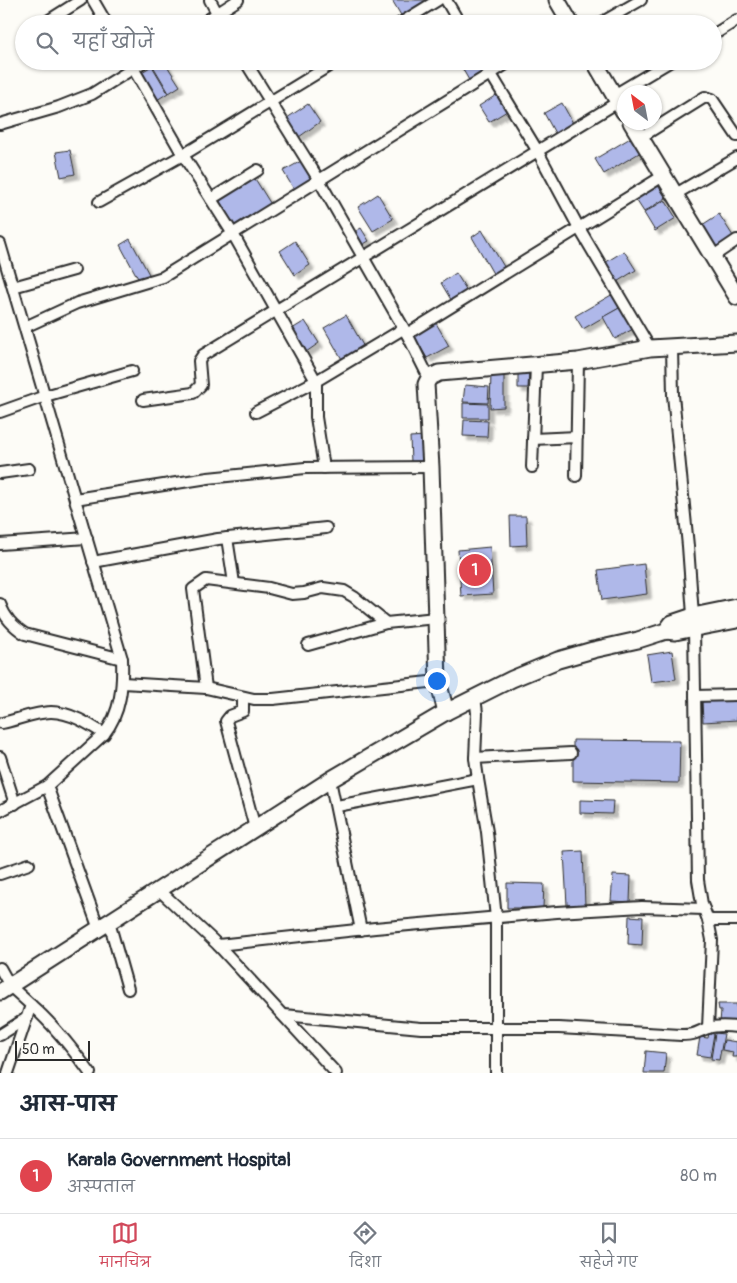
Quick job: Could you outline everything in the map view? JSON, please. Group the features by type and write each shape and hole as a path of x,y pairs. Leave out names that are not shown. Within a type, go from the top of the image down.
{"street":[{"path":"57,15 81,0"},
{"path":"93,0 102,15"},
{"path":"210,0 217,13"},
{"path":"214,15 238,0"},
{"path":"414,15 438,0"},
{"path":"446,0 455,15"},
{"path":"557,0 566,15"},
{"path":"615,15 641,0"},
{"path":"722,29 737,20"},
{"path":"0,124 58,107 92,94 124,70"},
{"path":"134,70 183,155 233,234 316,382 316,417 324,468"},
{"path":"250,70 319,180 405,331 429,378"},
{"path":"99,202 183,155 322,70"},
{"path":"489,70 537,150 579,228 650,348"},
{"path":"25,327 77,303 163,277 497,70"},
{"path":"599,70 617,100"},
{"path":"641,85 660,70"},
{"path":"641,137 709,97 737,136"},
{"path":"142,400 193,393 201,385 199,361 203,355 537,150 617,104"},
{"path":"636,130 737,297"},
{"path":"674,195 737,158"},
{"path":"211,199 258,170"},
{"path":"256,412 316,382 405,331 663,176"},
{"path":"712,257 737,240"},
{"path":"0,244 122,660 123,683 112,724 104,734 47,786 0,811"},
{"path":"13,287 74,270"},
{"path":"446,712 438,682 431,467 426,384 429,378 439,373 578,361 650,348 737,343"},
{"path":"672,347 673,395 694,623 698,880 712,940 708,1028"},
{"path":"576,476 578,361"},
{"path":"532,468 536,365"},
{"path":"0,412 45,396 132,371"},
{"path":"533,439 577,437"},
{"path":"75,499 208,478 305,468 431,467"},
{"path":"0,473 29,470"},
{"path":"93,562 227,538 326,528"},
{"path":"0,544 87,538"},
{"path":"227,538 234,583"},
{"path":"206,688 193,589 206,580 234,583 292,594 323,588 344,591 386,623"},
{"path":"0,604 3,613 12,625 24,634 122,660"},
{"path":"5,989 330,780 446,712 512,679 558,660 666,631 675,632 737,607"},
{"path":"308,645 386,623 436,618"},
{"path":"694,623 737,620"},
{"path":"0,626 12,625"},
{"path":"123,683 206,688 254,699 273,699 438,682"},
{"path":"695,696 737,695"},
{"path":"244,697 243,712 230,716 226,721 255,828"},
{"path":"475,697 477,713 475,758 487,832 496,918 496,1073"},
{"path":"2,723 49,712 61,712 85,722 104,734"},
{"path":"475,758 571,753"},
{"path":"0,757 15,804"},
{"path":"337,806 478,779"},
{"path":"330,780 337,806 361,930"},
{"path":"47,786 128,989"},
{"path":"0,874 29,864"},
{"path":"158,889 218,945 336,1073"},
{"path":"218,945 557,912 642,907 704,909"},
{"path":"708,920 737,920"},
{"path":"0,968 5,989 31,1005 46,1018 72,1048 90,1073"},
{"path":"8,1073 31,1005"},
{"path":"284,1015 421,1028 559,1028 681,1035 698,1034 708,1028 737,1026"},
{"path":"0,1035 27,1018"}],"building":[{"path":"392,0 432,0 406,15 401,15"},
{"path":"145,70 154,70 168,93 157,100 140,73"},
{"path":"155,70 170,70 180,86 169,93"},
{"path":"463,70 487,70 488,71 470,82"},
{"path":"501,92 512,108 489,122 479,106"},
{"path":"562,103 574,125 556,135 544,113"},
{"path":"308,104 320,122 299,137 287,118"},
{"path":"632,137 641,152 604,174 595,159"},
{"path":"70,150 75,174 61,177 56,152"},
{"path":"303,160 315,179 295,191 283,171"},
{"path":"254,177 272,206 235,227 218,198"},
{"path":"657,184 666,198 644,212 635,198"},
{"path":"378,194 393,219 373,231 358,207"},
{"path":"665,200 676,218 655,231 644,213"},
{"path":"719,214 733,236 713,249 699,227"},
{"path":"361,228 369,241 360,246 353,233"},
{"path":"482,230 506,270 495,277 472,237"},
{"path":"130,239 150,276 140,282 120,245"},
{"path":"295,241 310,265 295,275 280,251"},
{"path":"624,251 636,270 615,283 603,264"},
{"path":"456,273 469,294 453,303 441,283"},
{"path":"613,294 621,307 583,329 575,316"},
{"path":"621,307 633,329 615,339 603,317"},
{"path":"346,315 365,349 343,361 324,328"},
{"path":"305,321 319,343 306,352 292,329"},
{"path":"436,323 449,346 427,358 414,336"},
{"path":"518,371 529,371 528,388 518,388"},
{"path":"491,372 504,372 504,407 490,408"},
{"path":"465,385 489,387 488,403 463,402"},
{"path":"463,403 488,404 488,418 463,418"},
{"path":"464,420 488,421 487,437 463,436"},
{"path":"425,436 426,462 411,463 410,437"},
{"path":"510,516 526,516 527,545 511,546"},
{"path":"490,547 493,594 461,596 458,550"},
{"path":"644,564 647,594 602,600 598,570"},
{"path":"672,651 676,679 651,682 647,655"},
{"path":"737,699 737,720 703,722 702,701"},
{"path":"573,740 680,741 679,783 573,781"},
{"path":"580,800 613,801 612,814 580,813"},
{"path":"583,851 585,905 567,905 564,852"},
{"path":"613,875 631,876 630,902 611,901"},
{"path":"507,883 544,884 543,908 507,908"},
{"path":"629,916 643,917 642,945 628,944"},
{"path":"718,1004 737,1004 737,1023 720,1023 721,1010 719,1010"},
{"path":"709,1033 714,1034 710,1057 697,1055 700,1037 708,1038"},
{"path":"715,1033 724,1034 719,1060 711,1059"},
{"path":"724,1040 737,1042 737,1057 732,1057 733,1052 722,1050"},
{"path":"646,1051 666,1053 664,1073 644,1073"}],"place":[{"name":"Karala Government Hospital","path":"475,570"}]}
